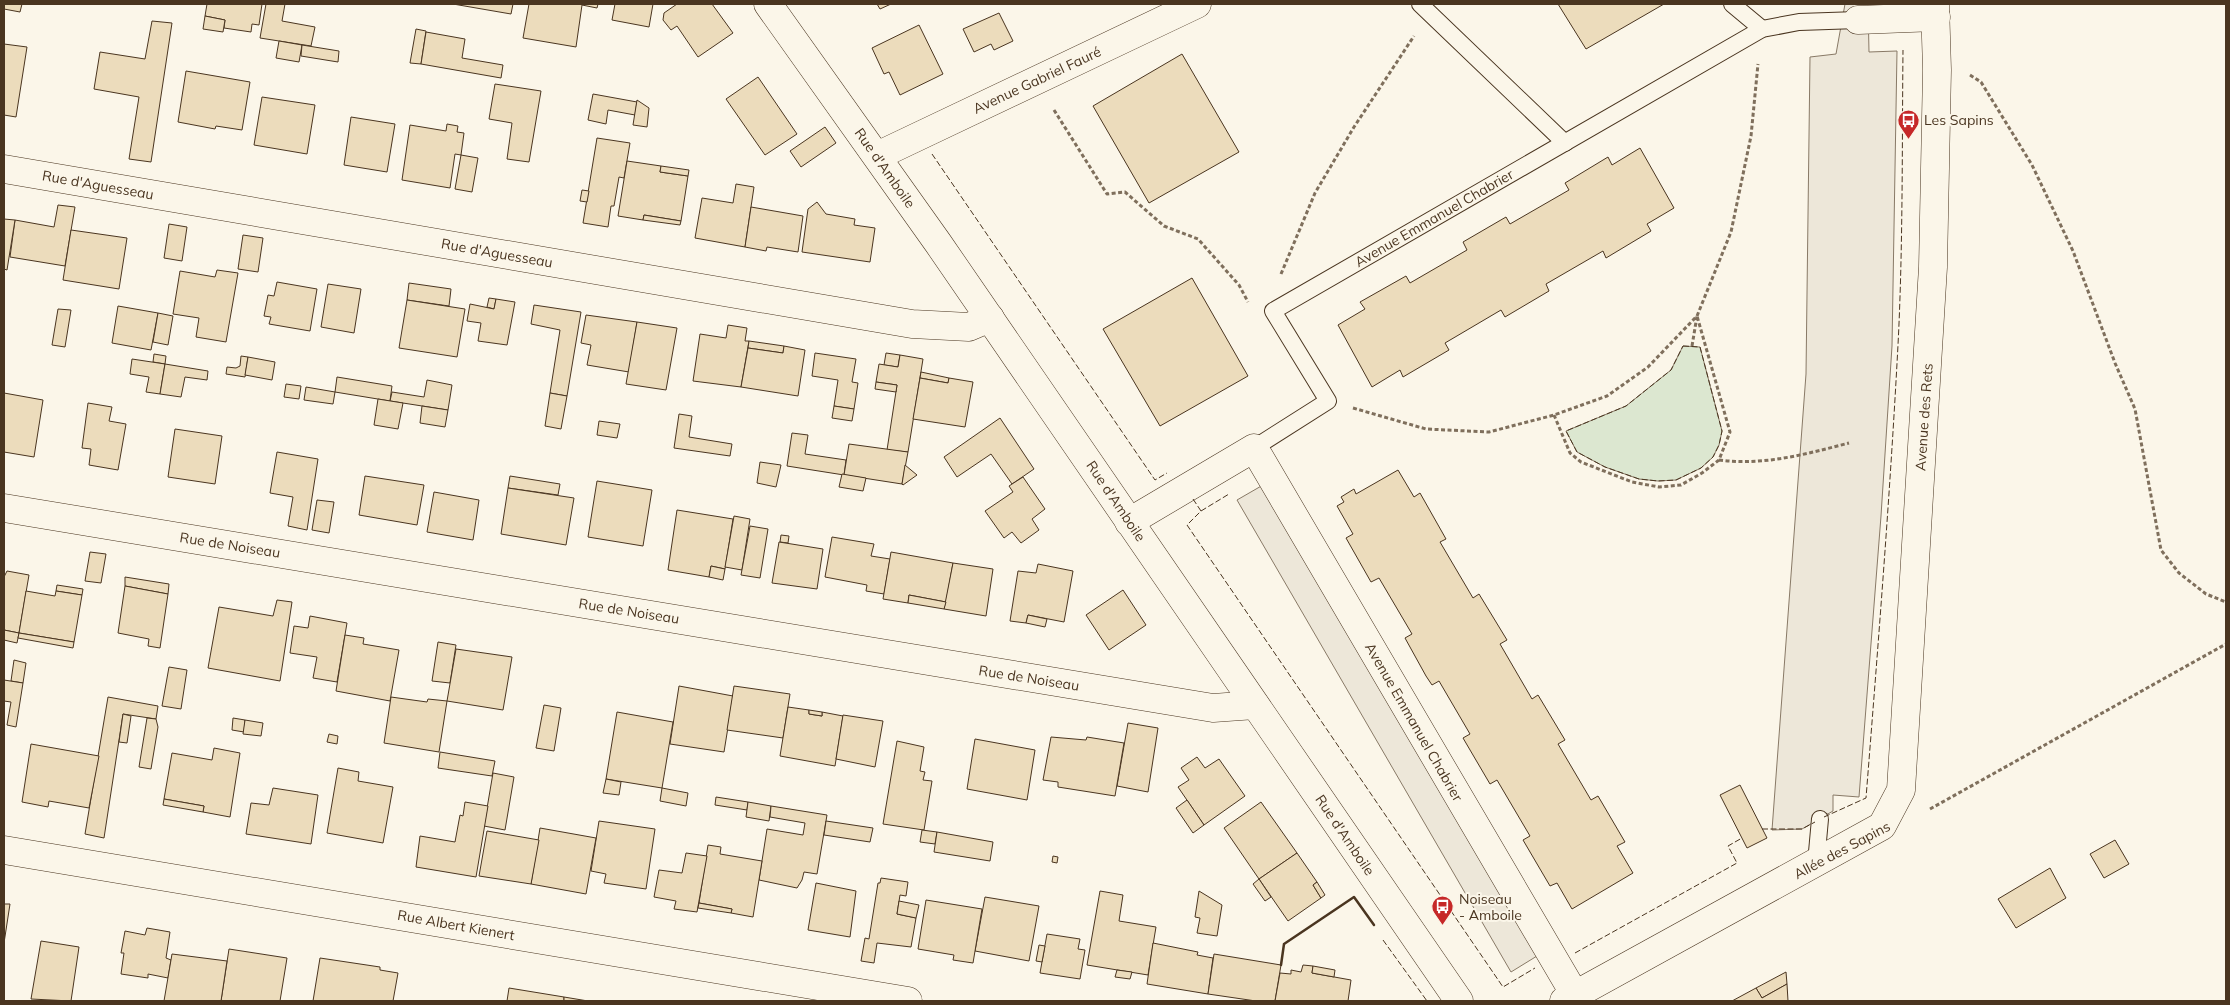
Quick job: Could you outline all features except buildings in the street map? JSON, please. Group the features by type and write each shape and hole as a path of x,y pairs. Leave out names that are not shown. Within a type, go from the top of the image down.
{"street":[{"name":"Rue d'Amboile","path":"768,4 990,318 1459,1001"},
{"name":"Avenue Gabriel Fauré","path":"877,156 1197,4"},
{"name":"Avenue Emmanuel Chabrier","path":"1858,20 1936,10"},
{"name":"Avenue des Rets","path":"1882,826 1901,790 1933,267 1936,10"},
{"name":"Rue d'Aguesseau","path":"4,169 912,324 969,327 990,318"},
{"name":"Avenue Emmanuel Chabrier","path":"1254,448 1569,998"},
{"path":"1129,522 1254,448"},
{"name":"Rue de Noiseau","path":"4,508 1213,708 1255,705"},
{"name":"Allée des Sapins","path":"1569,998 1882,826"},
{"name":"Rue Albert Kienert","path":"4,850 908,1001"}],"lane":[{"path":"1732,4 1762,29"},
{"path":"1425,8 1565,143"},
{"name":"Avenue Emmanuel Chabrier","path":"1273,311 1762,29 1799,22 1858,20"},
{"path":"1254,448 1328,401 1273,311"},
{"path":"1816,863 1820,819"}],"path":[{"path":"1035,80 1108,194 1125,192 1164,226 1198,239 1239,285 1256,318 1273,311 1277,282 1315,193 1425,8"},
{"path":"1692,346 1697,316 1731,232 1750,136 1762,29"},
{"path":"1968,74 1981,82 2032,165 2073,251 2115,363 2135,409 2161,550 2179,573 2206,594 2226,602"},
{"path":"1328,401 1426,429 1489,432 1554,415 1607,396 1648,367 1697,316"},
{"path":"1554,415 1570,453 1581,462 1632,482 1659,487 1681,485 1702,474 1719,460 1730,432 1697,316"},
{"path":"1719,460 1741,463 1790,458 1850,443"},
{"name":"Allée des Sapins","path":"1882,826 1914,817 2226,644"}],"green space":[{"path":"1683,346 1700,347 1722,431 1719,445 1713,457 1701,468 1676,480 1658,481 1639,479 1605,467 1577,452 1566,431 1626,406 1671,370"}],"shaded area":[{"path":"1845,4 1868,4 1869,52 1897,51 1892,346 1859,797 1833,795 1833,811 1802,829 1772,830 1806,374 1810,57 1836,54"},
{"path":"1263,485 1537,956 1511,972 1237,500"}],"fence":[{"path":"1824,817 1866,798 1888,515 1900,308 1903,50"},
{"path":"932,154 1155,480 1167,473"},
{"path":"1683,346 1700,347 1722,431 1719,445 1713,457 1701,468 1676,480 1658,481 1639,479 1605,467 1577,452 1566,431 1626,406 1671,370 1683,346"},
{"path":"1201,511 1229,494"},
{"path":"1193,499 1201,511 1187,525 1503,987 1535,968"},
{"path":"1762,829 1802,829 1815,822"},
{"path":"1575,953 1737,863 1728,846 1742,838"},
{"path":"1383,940 1427,1001"}],"wall":[{"path":"1281,965 1284,944 1354,897 1374,925"}],"place":[{"name":"Les Sapins","path":"1908,139"},
{"name":"Noiseau - Amboile","path":"1443,926"}]}
